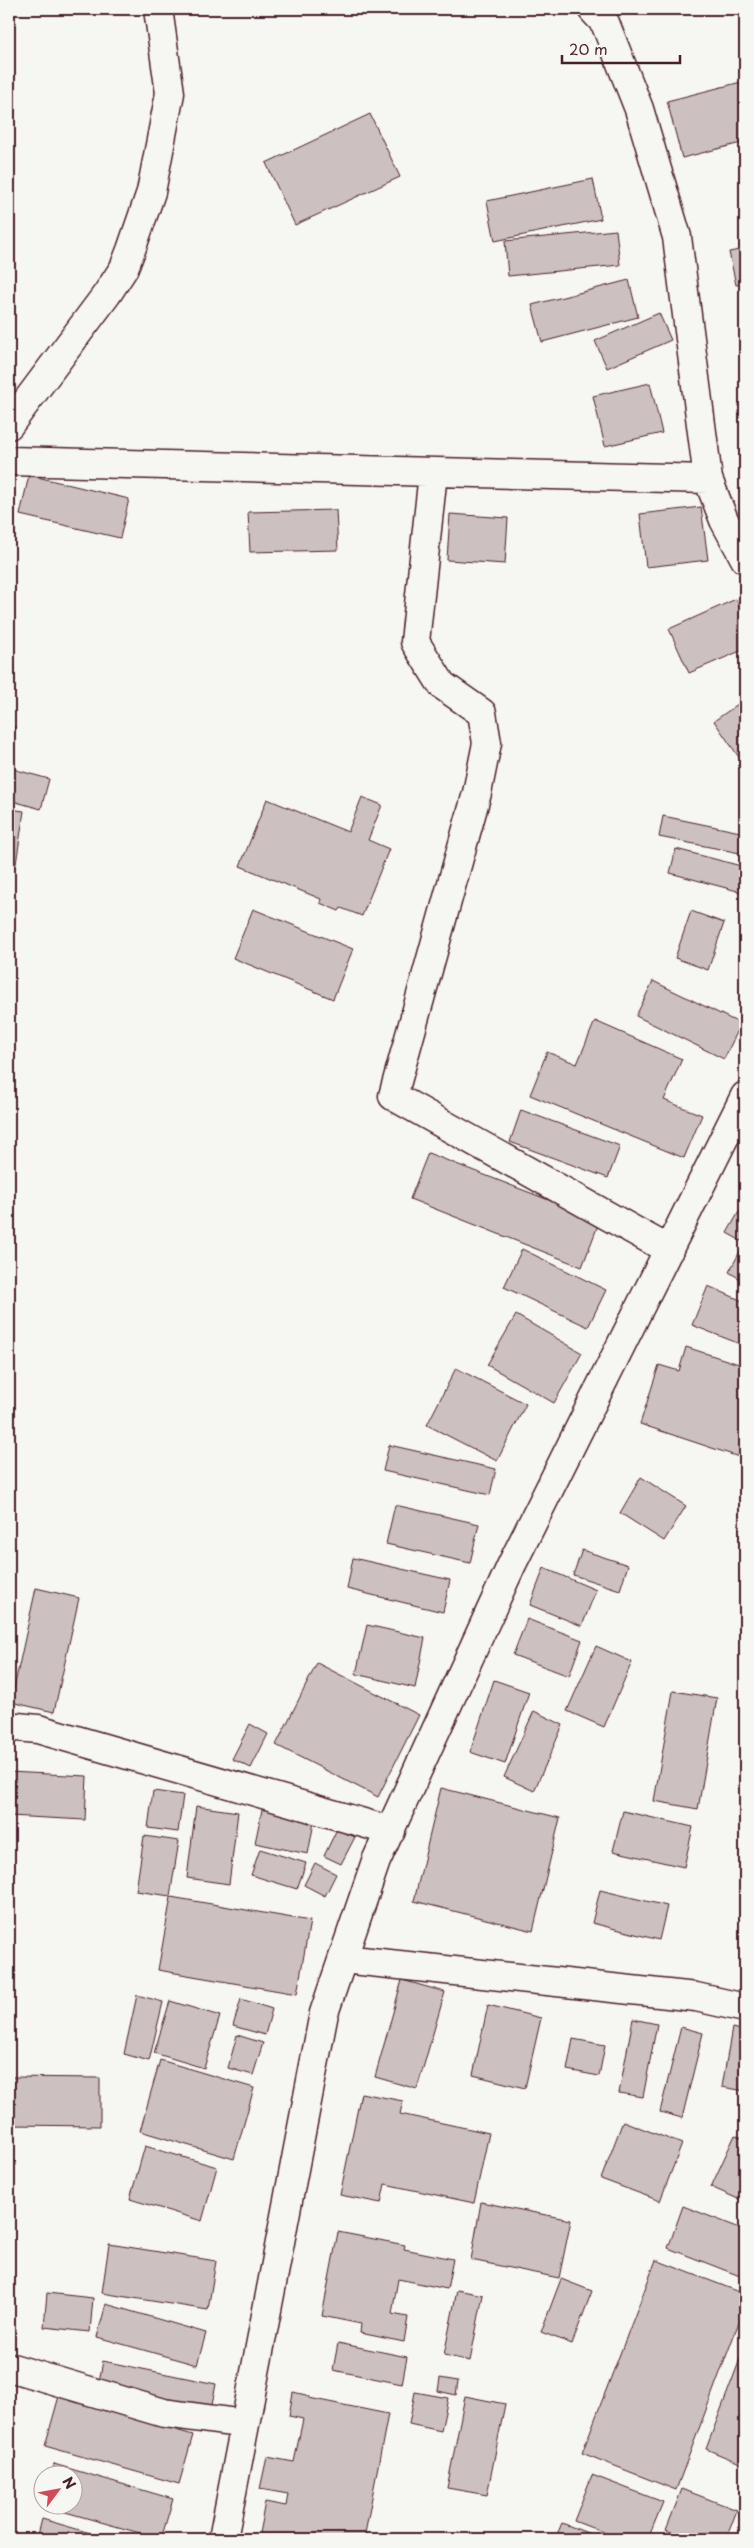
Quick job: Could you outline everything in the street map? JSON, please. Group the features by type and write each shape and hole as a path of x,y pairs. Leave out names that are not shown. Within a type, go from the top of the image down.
{"street":[{"path":"9,425 107,294 124,268 131,250 151,192 170,93 158,9"},
{"path":"592,9 606,23 639,109 677,238 708,479 724,520 745,559"},
{"path":"9,462 708,479"},
{"path":"433,473 415,642 442,685 482,713 487,743 477,793 393,1096 669,1250"},
{"path":"223,2539 324,2013 376,1861 512,1564 745,1096"},
{"path":"9,1728 17,1726 38,1729 391,1831"},
{"path":"343,1959 696,1997 745,2008"},
{"path":"9,2367 164,2413 245,2424"}],"building":[{"path":"745,81 745,142 682,158 667,101"},
{"path":"370,114 400,177 295,225 266,163"},
{"path":"593,179 601,219 495,241 487,201"},
{"path":"616,230 620,265 508,276 505,241"},
{"path":"745,249 745,284 736,285 729,252"},
{"path":"629,280 638,317 542,342 532,305"},
{"path":"659,313 671,340 607,368 595,341"},
{"path":"740,337 745,337 745,384 741,384"},
{"path":"650,383 662,433 605,446 593,396"},
{"path":"29,475 129,499 120,538 20,515"},
{"path":"701,507 708,560 646,567 640,514"},
{"path":"336,510 338,550 250,552 248,512"},
{"path":"450,514 508,518 505,564 447,560"},
{"path":"736,599 745,621 745,649 689,673 669,629"},
{"path":"745,699 745,766 714,721"},
{"path":"9,725 15,727 9,754"},
{"path":"9,768 49,779 41,809 9,800"},
{"path":"362,797 382,805 368,840 389,849 362,916 341,908 339,911 320,903 321,899 240,866 267,799 348,832"},
{"path":"9,809 24,811 16,864 9,863"},
{"path":"663,816 745,833 745,854 659,837"},
{"path":"676,849 745,867 745,893 670,873"},
{"path":"253,909 353,949 333,999 233,958"},
{"path":"691,911 724,923 708,970 675,958"},
{"path":"653,981 741,1024 724,1059 636,1016"},
{"path":"595,1021 682,1059 664,1100 702,1115 684,1158 530,1095 547,1052 577,1064"},
{"path":"521,1110 620,1146 608,1178 510,1142"},
{"path":"428,1153 600,1220 582,1267 410,1199"},
{"path":"745,1204 745,1243 727,1233"},
{"path":"743,1246 745,1247 745,1282 729,1272"},
{"path":"522,1249 606,1290 588,1327 504,1287"},
{"path":"708,1286 745,1302 745,1346 692,1325"},
{"path":"516,1315 582,1353 554,1403 487,1365"},
{"path":"686,1347 745,1366 745,1459 640,1424 659,1365 679,1371"},
{"path":"456,1368 526,1404 497,1461 427,1425"},
{"path":"389,1445 496,1469 490,1495 383,1471"},
{"path":"641,1477 686,1506 664,1541 620,1513"},
{"path":"395,1505 479,1524 470,1563 386,1544"},
{"path":"582,1550 628,1565 620,1590 573,1575"},
{"path":"353,1558 450,1580 443,1612 347,1589"},
{"path":"544,1568 596,1590 582,1626 530,1605"},
{"path":"36,1588 79,1598 54,1712 11,1702"},
{"path":"527,1619 582,1640 569,1676 513,1655"},
{"path":"367,1625 425,1638 415,1688 356,1674"},
{"path":"596,1646 632,1662 604,1727 567,1711"},
{"path":"317,1663 419,1715 378,1797 276,1745"},
{"path":"494,1680 529,1692 505,1764 470,1752"},
{"path":"673,1691 717,1698 698,1809 654,1801"},
{"path":"534,1711 563,1725 534,1791 504,1777"},
{"path":"250,1724 268,1734 251,1768 232,1759"},
{"path":"9,1772 87,1776 85,1820 9,1816"},
{"path":"441,1788 560,1818 533,1931 414,1901"},
{"path":"153,1791 183,1795 178,1832 148,1828"},
{"path":"263,1805 315,1817 308,1854 255,1843"},
{"path":"196,1806 238,1812 229,1884 187,1878"},
{"path":"623,1811 693,1827 684,1867 613,1851"},
{"path":"337,1829 355,1837 341,1864 324,1856"},
{"path":"144,1836 179,1841 170,1896 136,1891"},
{"path":"260,1849 306,1863 297,1889 251,1875"},
{"path":"315,1863 336,1874 325,1896 304,1885"},
{"path":"600,1890 667,1906 659,1940 592,1923"},
{"path":"171,1897 310,1921 297,1994 158,1970"},
{"path":"402,1980 445,1992 417,2089 375,2077"},
{"path":"137,1995 163,2002 149,2061 124,2054"},
{"path":"241,1999 272,2009 265,2035 233,2026"},
{"path":"170,2001 220,2016 204,2068 154,2053"},
{"path":"488,2005 541,2018 525,2088 473,2075"},
{"path":"633,2019 657,2024 643,2097 619,2093"},
{"path":"681,2027 703,2033 682,2118 660,2112"},
{"path":"732,2028 745,2031 745,2091 722,2087"},
{"path":"237,2035 263,2043 253,2075 228,2068"},
{"path":"573,2039 605,2045 599,2076 567,2070"},
{"path":"160,2060 254,2088 234,2159 140,2131"},
{"path":"9,2077 100,2078 100,2126 9,2125"},
{"path":"361,2093 403,2101 400,2114 489,2133 474,2203 385,2184 381,2203 340,2195"},
{"path":"623,2121 682,2144 660,2201 601,2179"},
{"path":"735,2135 745,2139 745,2202 711,2187"},
{"path":"145,2146 217,2167 202,2221 130,2199"},
{"path":"481,2202 571,2220 559,2278 471,2260"},
{"path":"683,2206 745,2230 745,2278 668,2248"},
{"path":"338,2232 405,2245 404,2249 453,2259 447,2289 398,2279 392,2314 408,2317 404,2342 360,2333 361,2324 322,2316"},
{"path":"109,2244 216,2261 208,2310 102,2293"},
{"path":"656,2260 745,2294 745,2306 676,2490 582,2453"},
{"path":"561,2279 592,2291 572,2344 541,2332"},
{"path":"457,2290 483,2295 470,2361 444,2355"},
{"path":"47,2293 93,2298 90,2332 44,2327"},
{"path":"106,2304 206,2333 197,2365 97,2337"},
{"path":"338,2343 407,2357 402,2384 333,2370"},
{"path":"745,2346 745,2465 706,2449"},
{"path":"103,2361 216,2384 211,2410 98,2387"},
{"path":"440,2378 458,2381 456,2395 438,2391"},
{"path":"293,2392 310,2396 309,2398 388,2414 364,2539 258,2539 265,2502 286,2506 288,2494 260,2489 267,2457 294,2462 303,2419 289,2416"},
{"path":"415,2392 448,2398 441,2431 409,2424"},
{"path":"59,2396 193,2435 179,2484 45,2446"},
{"path":"465,2396 505,2404 487,2495 447,2488"},
{"path":"82,2472 173,2499 161,2539 79,2516 82,2516"},
{"path":"592,2475 663,2502 648,2539 621,2539 574,2521"},
{"path":"682,2489 737,2510 726,2539 690,2539 666,2530"},
{"path":"42,2519 111,2539 37,2539"},
{"path":"562,2523 603,2539 555,2539"}]}
